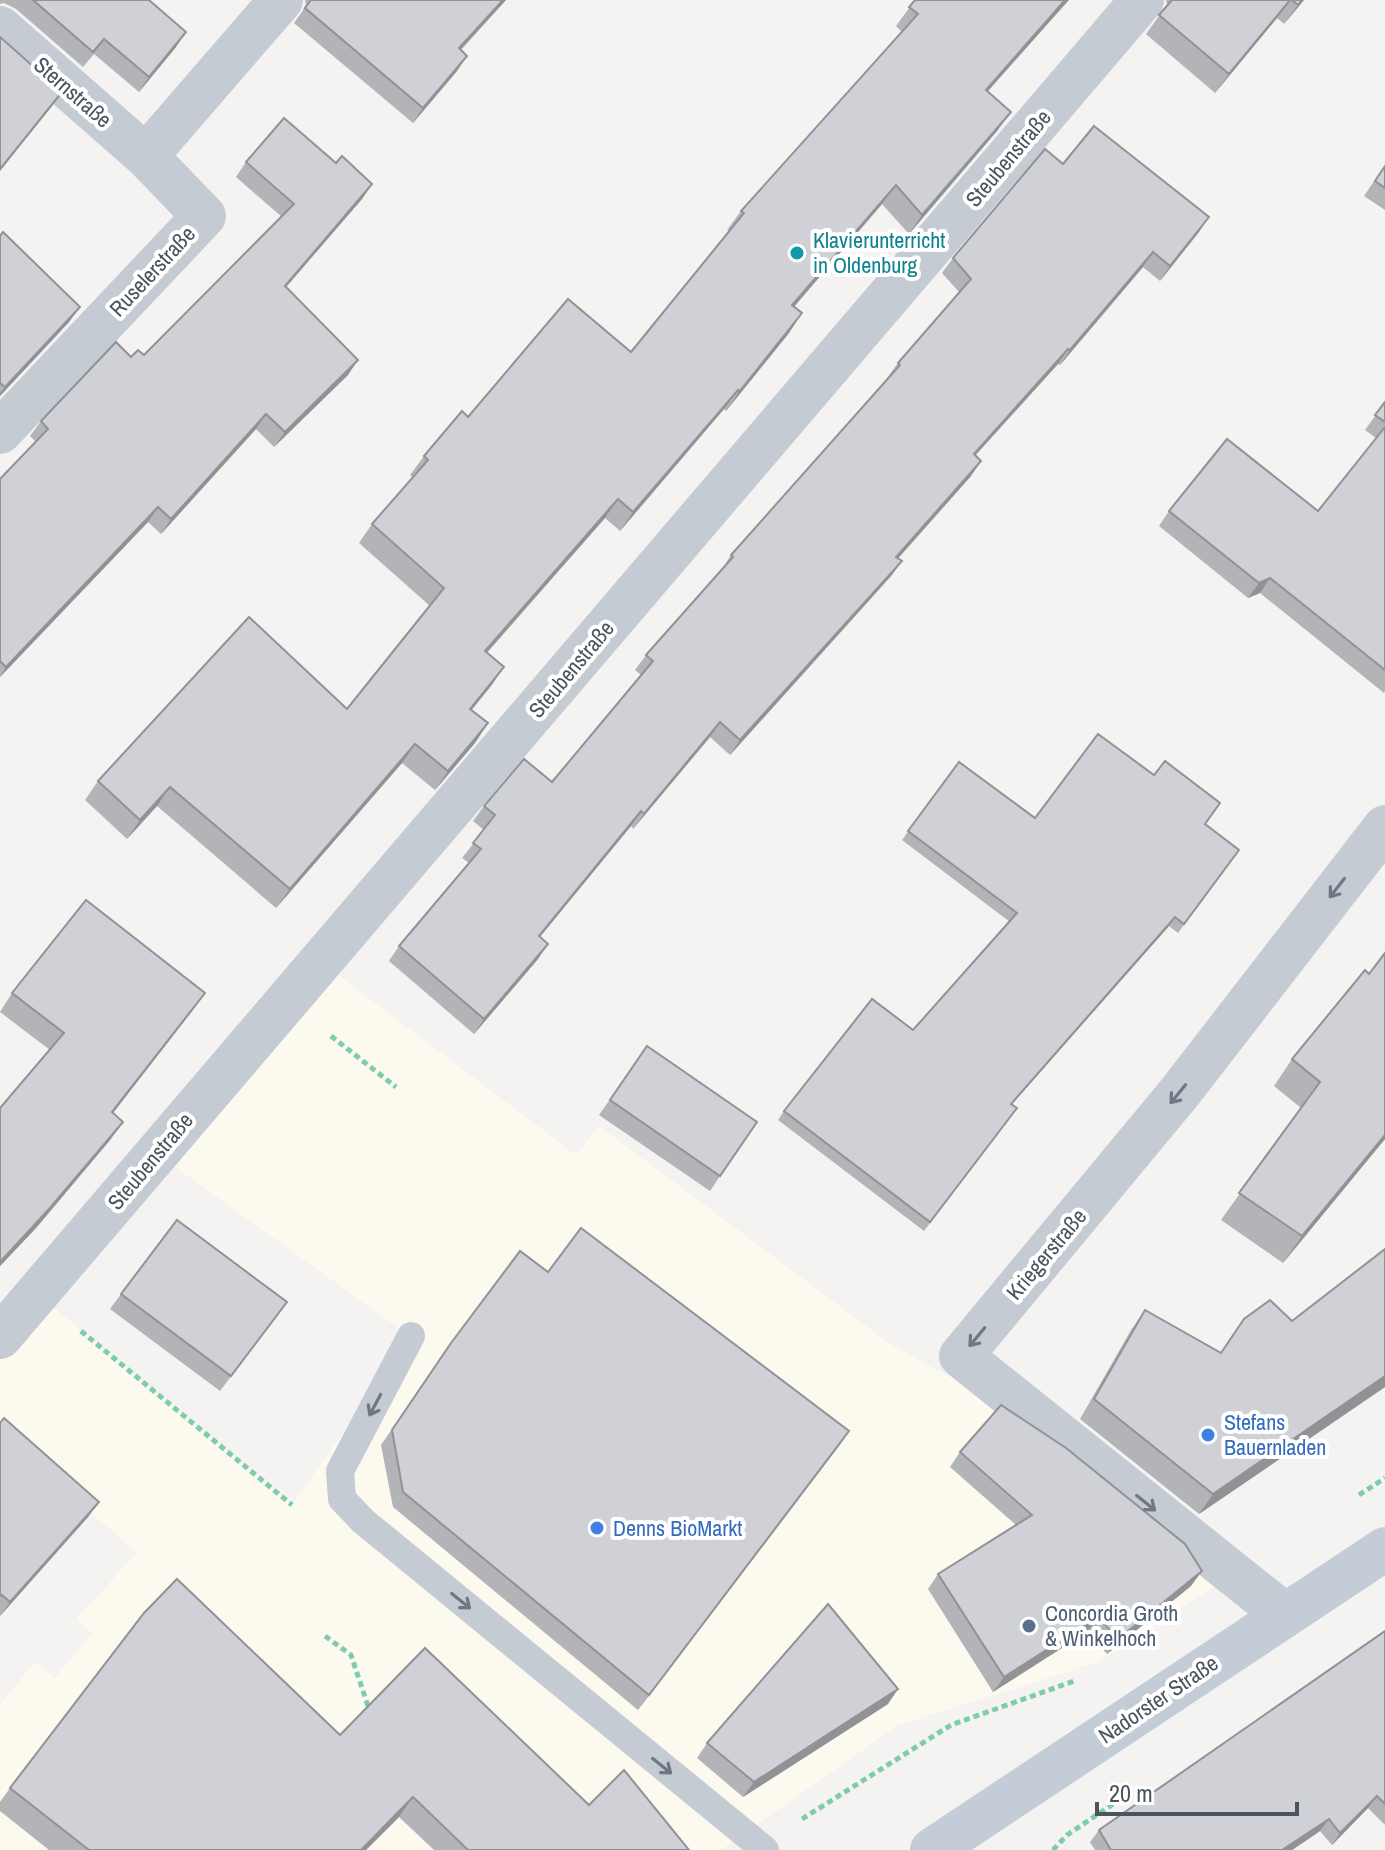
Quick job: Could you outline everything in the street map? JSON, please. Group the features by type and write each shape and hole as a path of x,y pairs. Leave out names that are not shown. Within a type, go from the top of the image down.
{"street":[{"path":"146,156 281,0"},
{"name":"Steubenstraße","path":"0,1337 1142,0"},
{"name":"Sternstraße","path":"0,28 146,156"},
{"name":"Ruselerstraße","path":"0,432 204,216 146,156"},
{"name":"Kriegerstraße","path":"1285,1615 961,1356 1180,1092 1385,827"},
{"name":"Nadorster Straße","path":"932,1850 1385,1549"}],"lane":[{"path":"411,1336 340,1471 342,1499 363,1521 762,1848"}],"path":[{"path":"290,997 333,1039 396,1087"},
{"path":"325,1636 351,1655 370,1710"},
{"path":"762,1848 951,1725 1089,1676"}],"shaded area":[{"path":"322,961 576,1155 599,1126 890,1344 946,1375 961,1356 1221,1582 1099,1662 898,1725 721,1850 0,1850 0,1705 35,1662 55,1678 92,1633 77,1618 137,1553 0,1432 0,1337 37,1294 292,1505 411,1337 156,1153"}],"building":[{"path":"33,0 149,0 186,32 149,77 104,39 93,52"},
{"path":"311,0 503,0 459,48 467,56 423,108 305,8"},
{"path":"915,0 1065,0 986,90 1011,112 922,215 896,185 792,305 802,313 739,392 633,512 618,499 485,651 504,667 470,709 488,723 448,771 415,744 290,889 170,787 140,820 98,781 249,617 347,709 444,588 372,524 428,460 424,456 462,411 468,417 568,299 631,352 744,213 741,211 918,14 909,7"},
{"path":"1172,0 1290,0 1229,74 1159,15"},
{"path":"0,37 62,92 0,169"},
{"path":"284,118 336,163 342,156 372,184 285,286 358,360 285,432 266,414 171,519 158,507 6,667 0,661 0,479 48,429 41,421 116,342 131,357 138,350 144,355 294,204 246,162"},
{"path":"1094,126 1209,217 1170,266 1153,252 1070,350 974,454 981,461 896,557 902,561 740,740 720,722 644,814 641,811 539,936 548,944 484,1019 399,946 481,849 473,843 495,815 484,806 524,759 552,782 653,661 646,655 900,365 898,363 971,279 953,258 1045,149 1063,164"},
{"path":"1385,166 1385,188 1375,181"},
{"path":"3,232 80,307 5,387 0,383 0,236"},
{"path":"1385,402 1385,422 1375,415"},
{"path":"1385,427 1385,670 1270,578 1259,583 1169,511 1227,439 1318,511"},
{"path":"1098,734 1154,775 1165,761 1220,803 1205,824 1239,850 1184,924 1175,917 1011,1104 1017,1108 930,1222 784,1111 872,999 913,1030 1017,913 908,831 959,762 1035,818"},
{"path":"86,900 205,993 112,1112 123,1122 0,1262 0,1108 64,1033 12,993"},
{"path":"1385,953 1385,1135 1302,1236 1239,1193 1320,1082 1292,1059 1365,970 1369,974"},
{"path":"647,1046 757,1122 720,1176 610,1100"},
{"path":"177,1220 287,1302 231,1376 121,1294"},
{"name":"Denns BioMarkt","path":"581,1228 849,1431 649,1695 403,1492 392,1430 451,1343 520,1251 548,1272"},
{"path":"1385,1249 1385,1376 1213,1494 1094,1399 1145,1310 1221,1353 1244,1319 1270,1300 1292,1321"},
{"path":"1001,1405 1066,1448 1185,1544 1202,1571 1118,1639 1098,1617 1004,1677 938,1574 1032,1515 960,1452"},
{"path":"4,1418 99,1502 10,1602 0,1596 0,1423"},
{"path":"177,1579 340,1735 425,1648 589,1805 624,1770 689,1850 468,1850 413,1797 361,1850 89,1850 10,1788 144,1613"},
{"path":"828,1604 898,1689 754,1782 707,1743"},
{"path":"1385,1631 1385,1804 1377,1796 1340,1833 1329,1819 1282,1850 1111,1850 1099,1830"}],"place":[{"name":"Klavierunterricht in Oldenburg","path":"797,253"},
{"name":"Stefans Bauernladen","path":"1208,1435"},
{"name":"Denns BioMarkt","path":"597,1528"},
{"name":"Concordia Groth & Winkelhoch","path":"1029,1626"}]}
